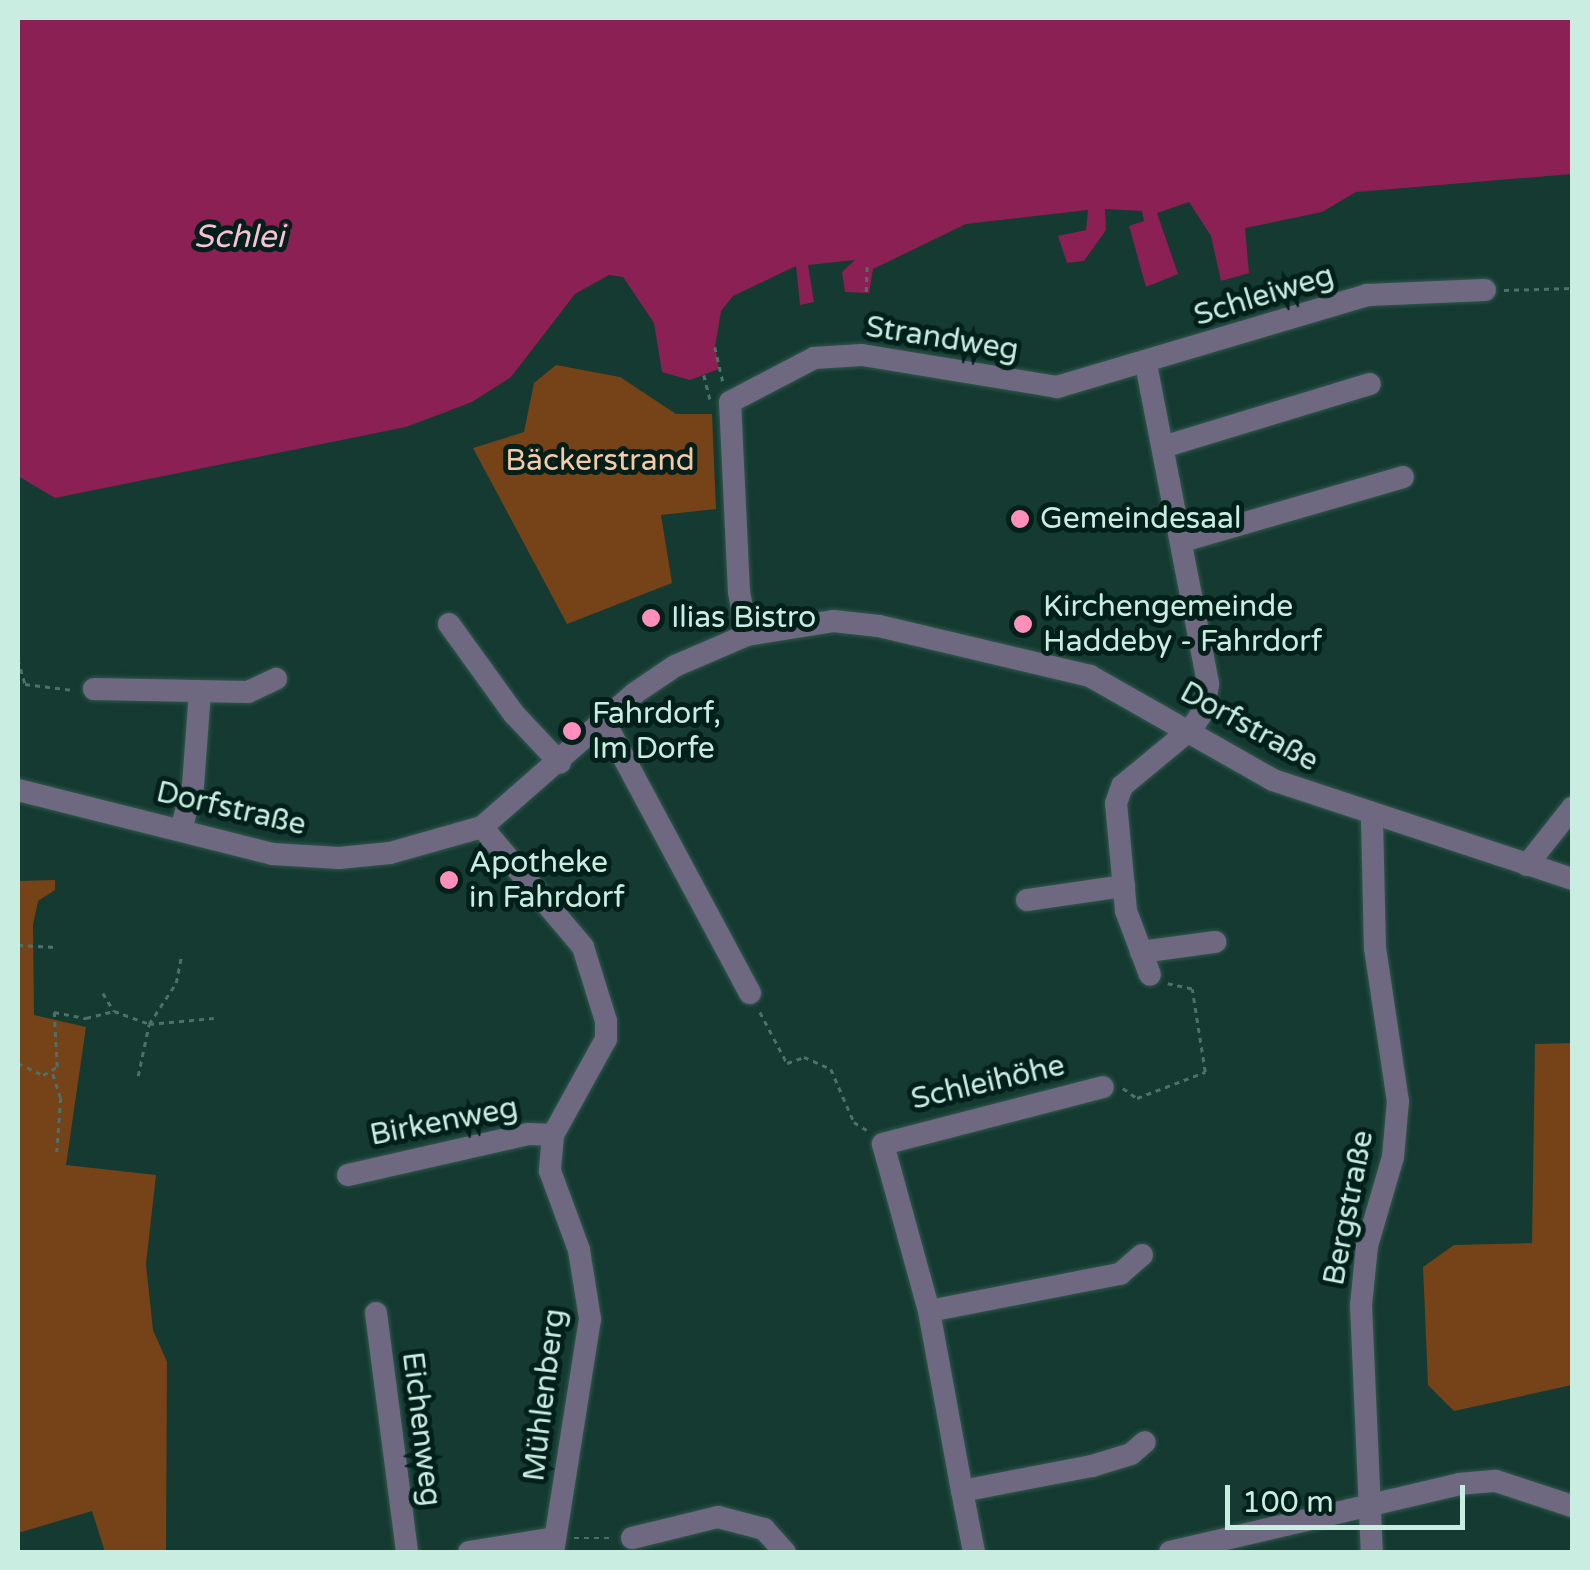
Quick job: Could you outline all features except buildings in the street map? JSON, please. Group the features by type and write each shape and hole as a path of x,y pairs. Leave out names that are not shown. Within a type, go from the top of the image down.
{"street":[{"name":"Schleiweg","path":"1146,364 1368,296 1485,290"},
{"name":"Strandweg","path":"748,635 738,592 730,402 740,392 834,354 1056,388 1146,364"},
{"path":"1146,364 1166,446 1208,684 1204,710 1191,729 1122,786 1116,804 1124,886 1150,975"},
{"path":"1166,446 1370,384"},
{"path":"1183,541 1403,477"},
{"name":"Dorfstraße","path":"18,790 272,854 339,858 390,853 482,827 654,678 748,635 834,621 879,626 1090,676 1191,729 1273,780 1372,818 1572,879"},
{"path":"449,624 514,714 560,762"},
{"path":"94,690 248,692 276,679"},
{"path":"180,830 193,785 200,692"},
{"path":"603,720 750,993"},
{"path":"1527,865 1572,808"},
{"name":"Bergstraße","path":"1372,818 1376,948 1398,1100 1393,1158 1364,1275 1372,1552"},
{"path":"482,827 583,948 600,993 606,1040 553,1135"},
{"path":"1027,900 1124,886"},
{"path":"1141,952 1216,942"},
{"name":"Schleihöhe","path":"974,1552 929,1311 883,1144 892,1136 1103,1087"},
{"name":"Birkenweg","path":"348,1174 528,1134 553,1135"},
{"name":"Mühlenberg","path":"553,1135 550,1171 578,1250 590,1318 554,1545"},
{"path":"929,1311 1120,1274 1142,1255"},
{"name":"Eichenweg","path":"376,1313 407,1552"},
{"path":"962,1491 1092,1466 1131,1454 1145,1442"},
{"path":"1170,1552 1496,1480 1572,1506"},
{"path":"632,1538 718,1516 764,1529 784,1552"},
{"path":"469,1552 554,1545"}],"path":[{"path":"866,292 867,262"},
{"path":"1485,290 1572,288"},
{"path":"714,348 719,369"},
{"path":"18,658 25,684 40,690 94,690"},
{"path":"18,945 56,948"},
{"path":"138,1076 149,1024 176,983 181,958"},
{"path":"1103,1087 1120,1084 1137,1098 1205,1072 1192,989 1176,982 1153,986 1150,975"},
{"path":"104,993 114,1011"},
{"path":"750,993 787,1063 804,1056 830,1070 854,1122 870,1132"},
{"path":"57,1152 60,1098 53,1073 54,1012 86,1018 114,1011 149,1024 214,1018"},
{"path":"18,1064 53,1073"},
{"path":"554,1545 632,1538"}],"green space":[{"name":"Bäckerstrand","path":"556,365 620,377 676,414 712,414 716,509 661,515 672,583 567,624 473,448 524,432 534,383"},
{"path":"55,880 55,890 38,901 33,925 34,1015 86,1027 66,1165 156,1175 146,1264 153,1330 167,1362 166,1552 105,1552 92,1511 18,1533 18,881"},
{"path":"1572,1043 1572,1385 1454,1411 1428,1385 1423,1267 1454,1245 1532,1243 1535,1044"}],"water":[{"name":"Schlei","path":"18,18 1572,18 1572,174 1356,192 1322,212 1245,228 1249,273 1221,281 1211,236 1189,202 1157,213 1178,274 1146,287 1129,226 1144,221 1142,211 1105,209 1106,230 1084,261 1067,263 1058,236 1086,230 1088,210 966,224 873,269 869,293 845,292 842,272 855,260 808,265 814,302 800,305 796,266 733,296 721,311 715,347 719,369 690,380 662,372 654,323 623,277 609,275 575,294 511,377 472,402 406,427 55,498 18,476"}],"place":[{"name":"Gemeindesaal","path":"1020,519"},
{"name":"Ilias Bistro","path":"651,618"},
{"name":"Kirchengemeinde Haddeby - Fahrdorf","path":"1023,624"},
{"name":"Fahrdorf, Im Dorfe","path":"572,731"},
{"name":"Apotheke in Fahrdorf","path":"449,880"}]}
